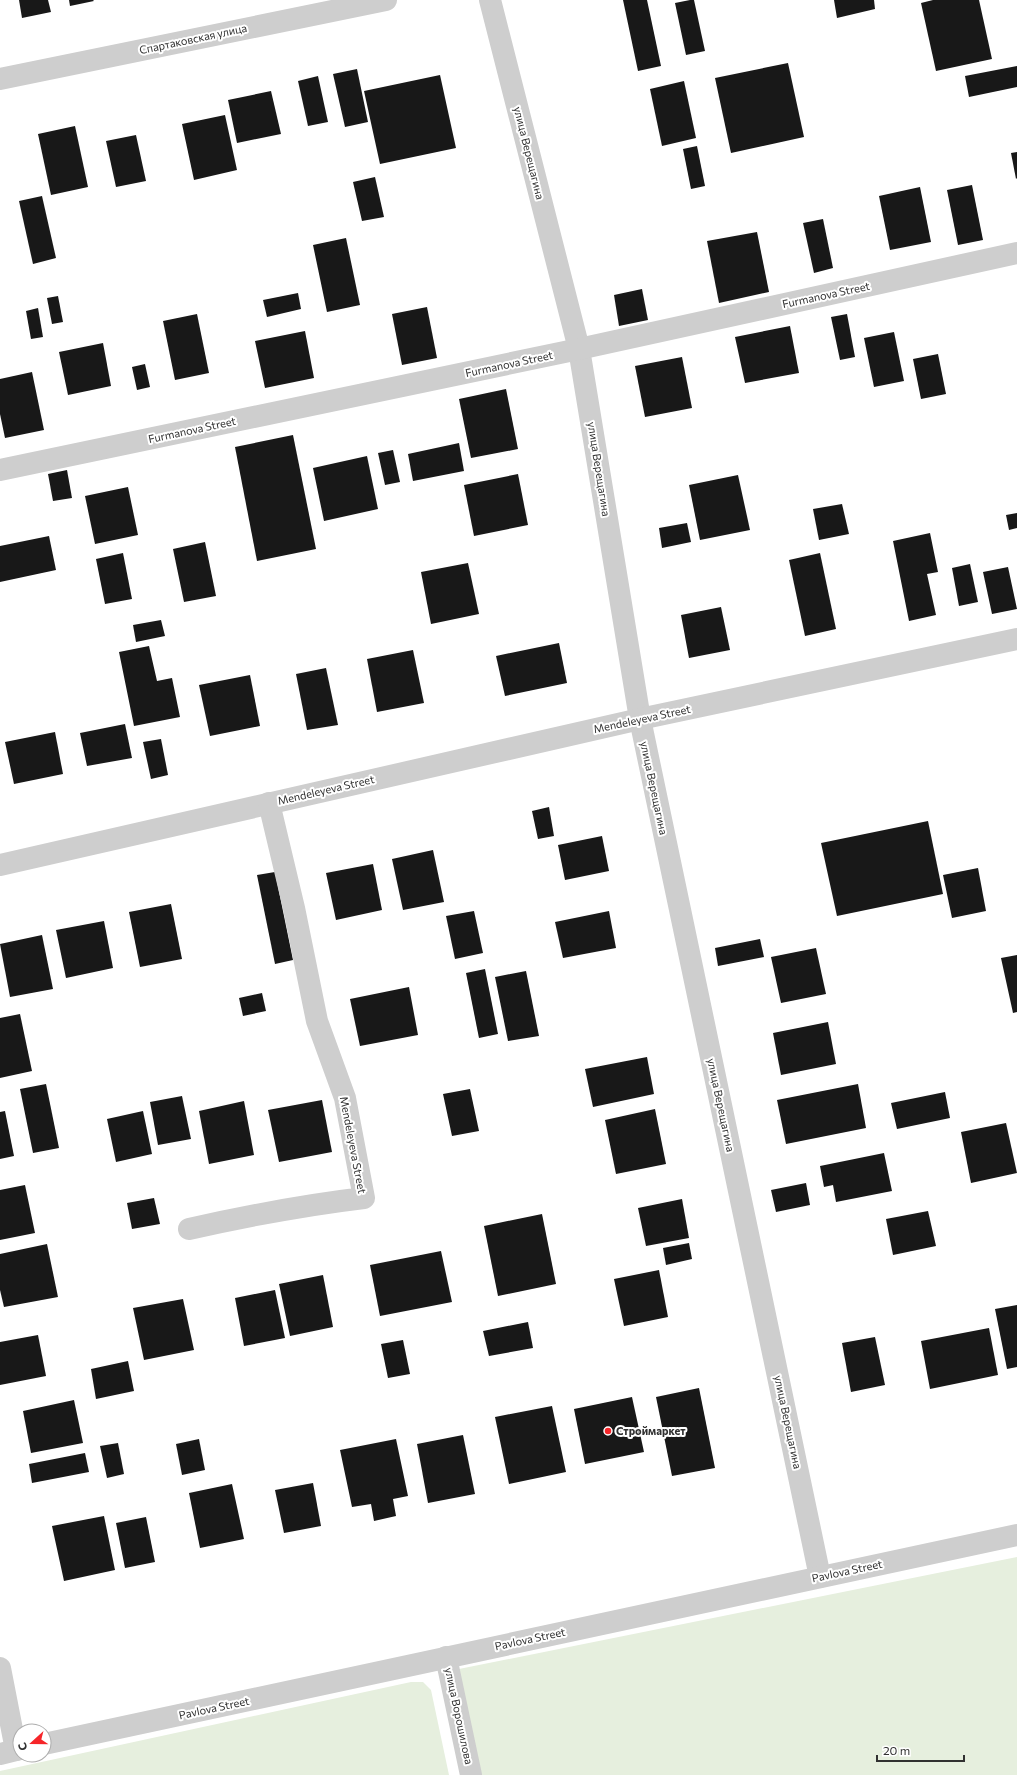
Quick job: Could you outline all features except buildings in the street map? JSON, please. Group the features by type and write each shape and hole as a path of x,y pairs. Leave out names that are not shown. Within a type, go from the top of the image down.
{"street":[{"name":"Спартаковская улица","path":"0,79 386,0"},
{"name":"улица Верещагина","path":"490,0 579,349 640,719 820,1577"},
{"name":"Furmanova Street","path":"0,470 579,349 1017,252"},
{"name":"Mendeleyeva Street","path":"0,864 640,719 1017,639"},
{"name":"Mendeleyeva Street","path":"189,1229 249,1216 317,1204 364,1198 345,1098 318,1021 294,908 269,803"},
{"name":"Pavlova Street","path":"52,1742 1017,1535"},
{"name":"улица Ворошилова","path":"446,1657 471,1775"},
{"path":"0,1668 12,1751"}],"green space":[{"path":"1017,1557 1017,1775 471,1775 449,1671"},
{"path":"411,1682 423,1682 431,1690 449,1775 0,1775 0,1771 37,1763 52,1763 52,1760"}],"place":[{"name":"Строймаркет","path":"608,1431"}]}
